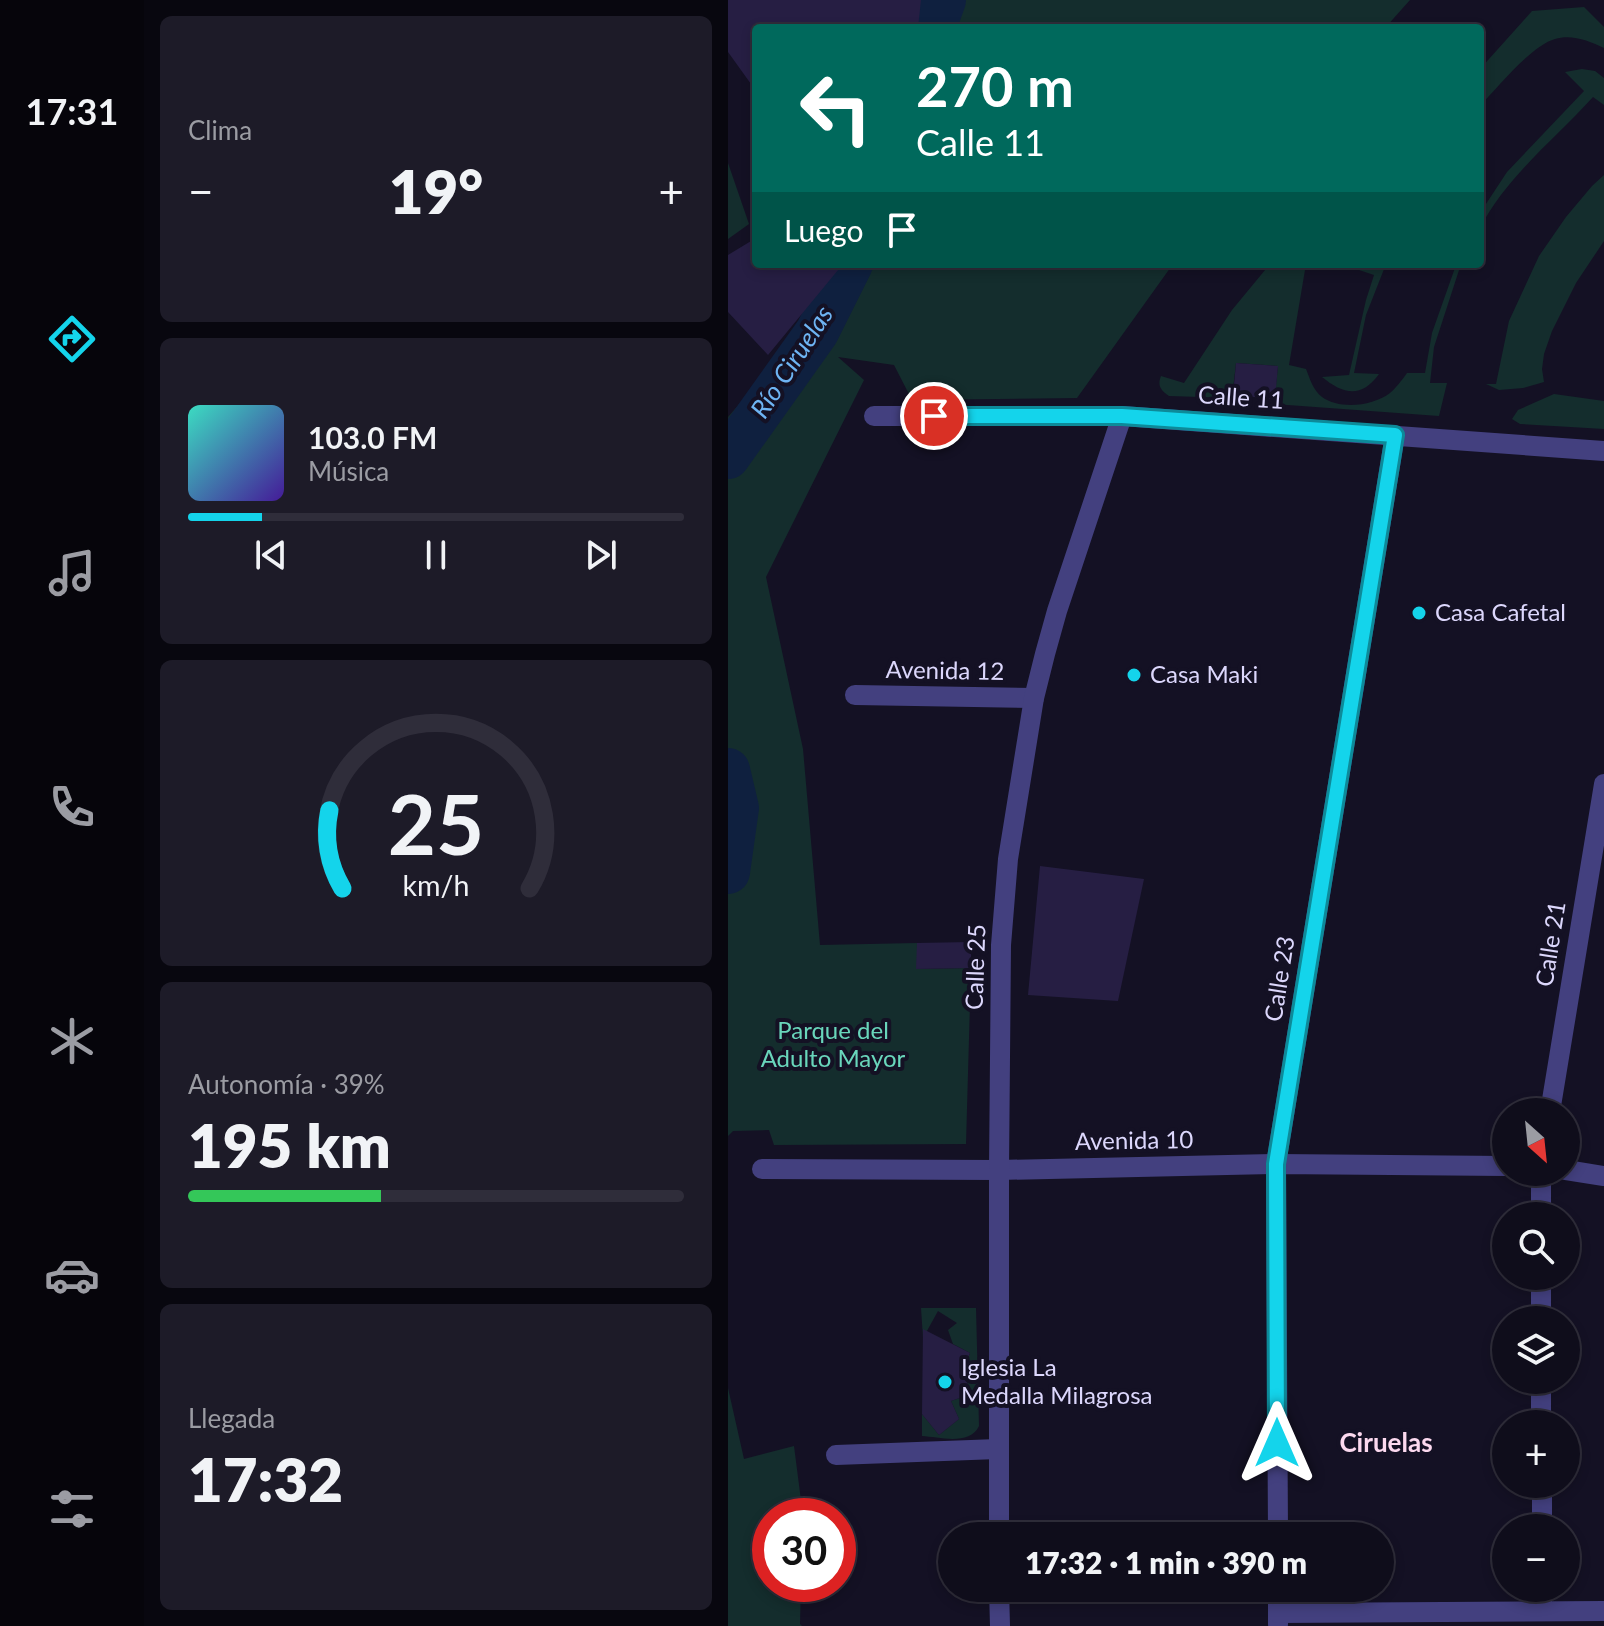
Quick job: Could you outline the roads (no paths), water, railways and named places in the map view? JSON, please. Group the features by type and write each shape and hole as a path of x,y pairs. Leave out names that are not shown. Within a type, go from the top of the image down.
{"street":[{"name":"Calle 11","path":"874,416 1122,416 1604,451"},
{"name":"Calle 25","path":"999,1522 1001,945 1008,859 1034,698 1057,611 1122,416"},
{"name":"Calle 23","path":"1278,1522 1276,1164 1395,435"},
{"name":"Avenida 12","path":"855,695 1034,698"},
{"name":"Calle 21","path":"1552,1098 1604,784"},
{"name":"Avenida 10","path":"762,1169 999,1170 1276,1164 1492,1166"},
{"path":"1580,1172 1604,1176"},
{"path":"836,1455 998,1449"},
{"path":"999,1602 1000,1626"},
{"path":"1542,1602 1542,1611"},
{"path":"1278,1620 1604,1611"}],"waterway":[{"name":"Río Ciruelas","path":"935,24 944,0"},
{"name":"Río Ciruelas","path":"728,457 817,332 849,268"},
{"name":"Río Ciruelas","path":"728,770 737,808 728,872"}],"place":[{"name":"Casa Cafetal","path":"1419,613"},
{"name":"Casa Maki","path":"1134,675"},
{"name":"Iglesia La Medalla Milagrosa","path":"945,1382"}],"district":[{"name":"Ciruelas","path":"1386,1443"}],"park label":[{"name":"Parque del Adulto Mayor","path":"833,1045"}]}
